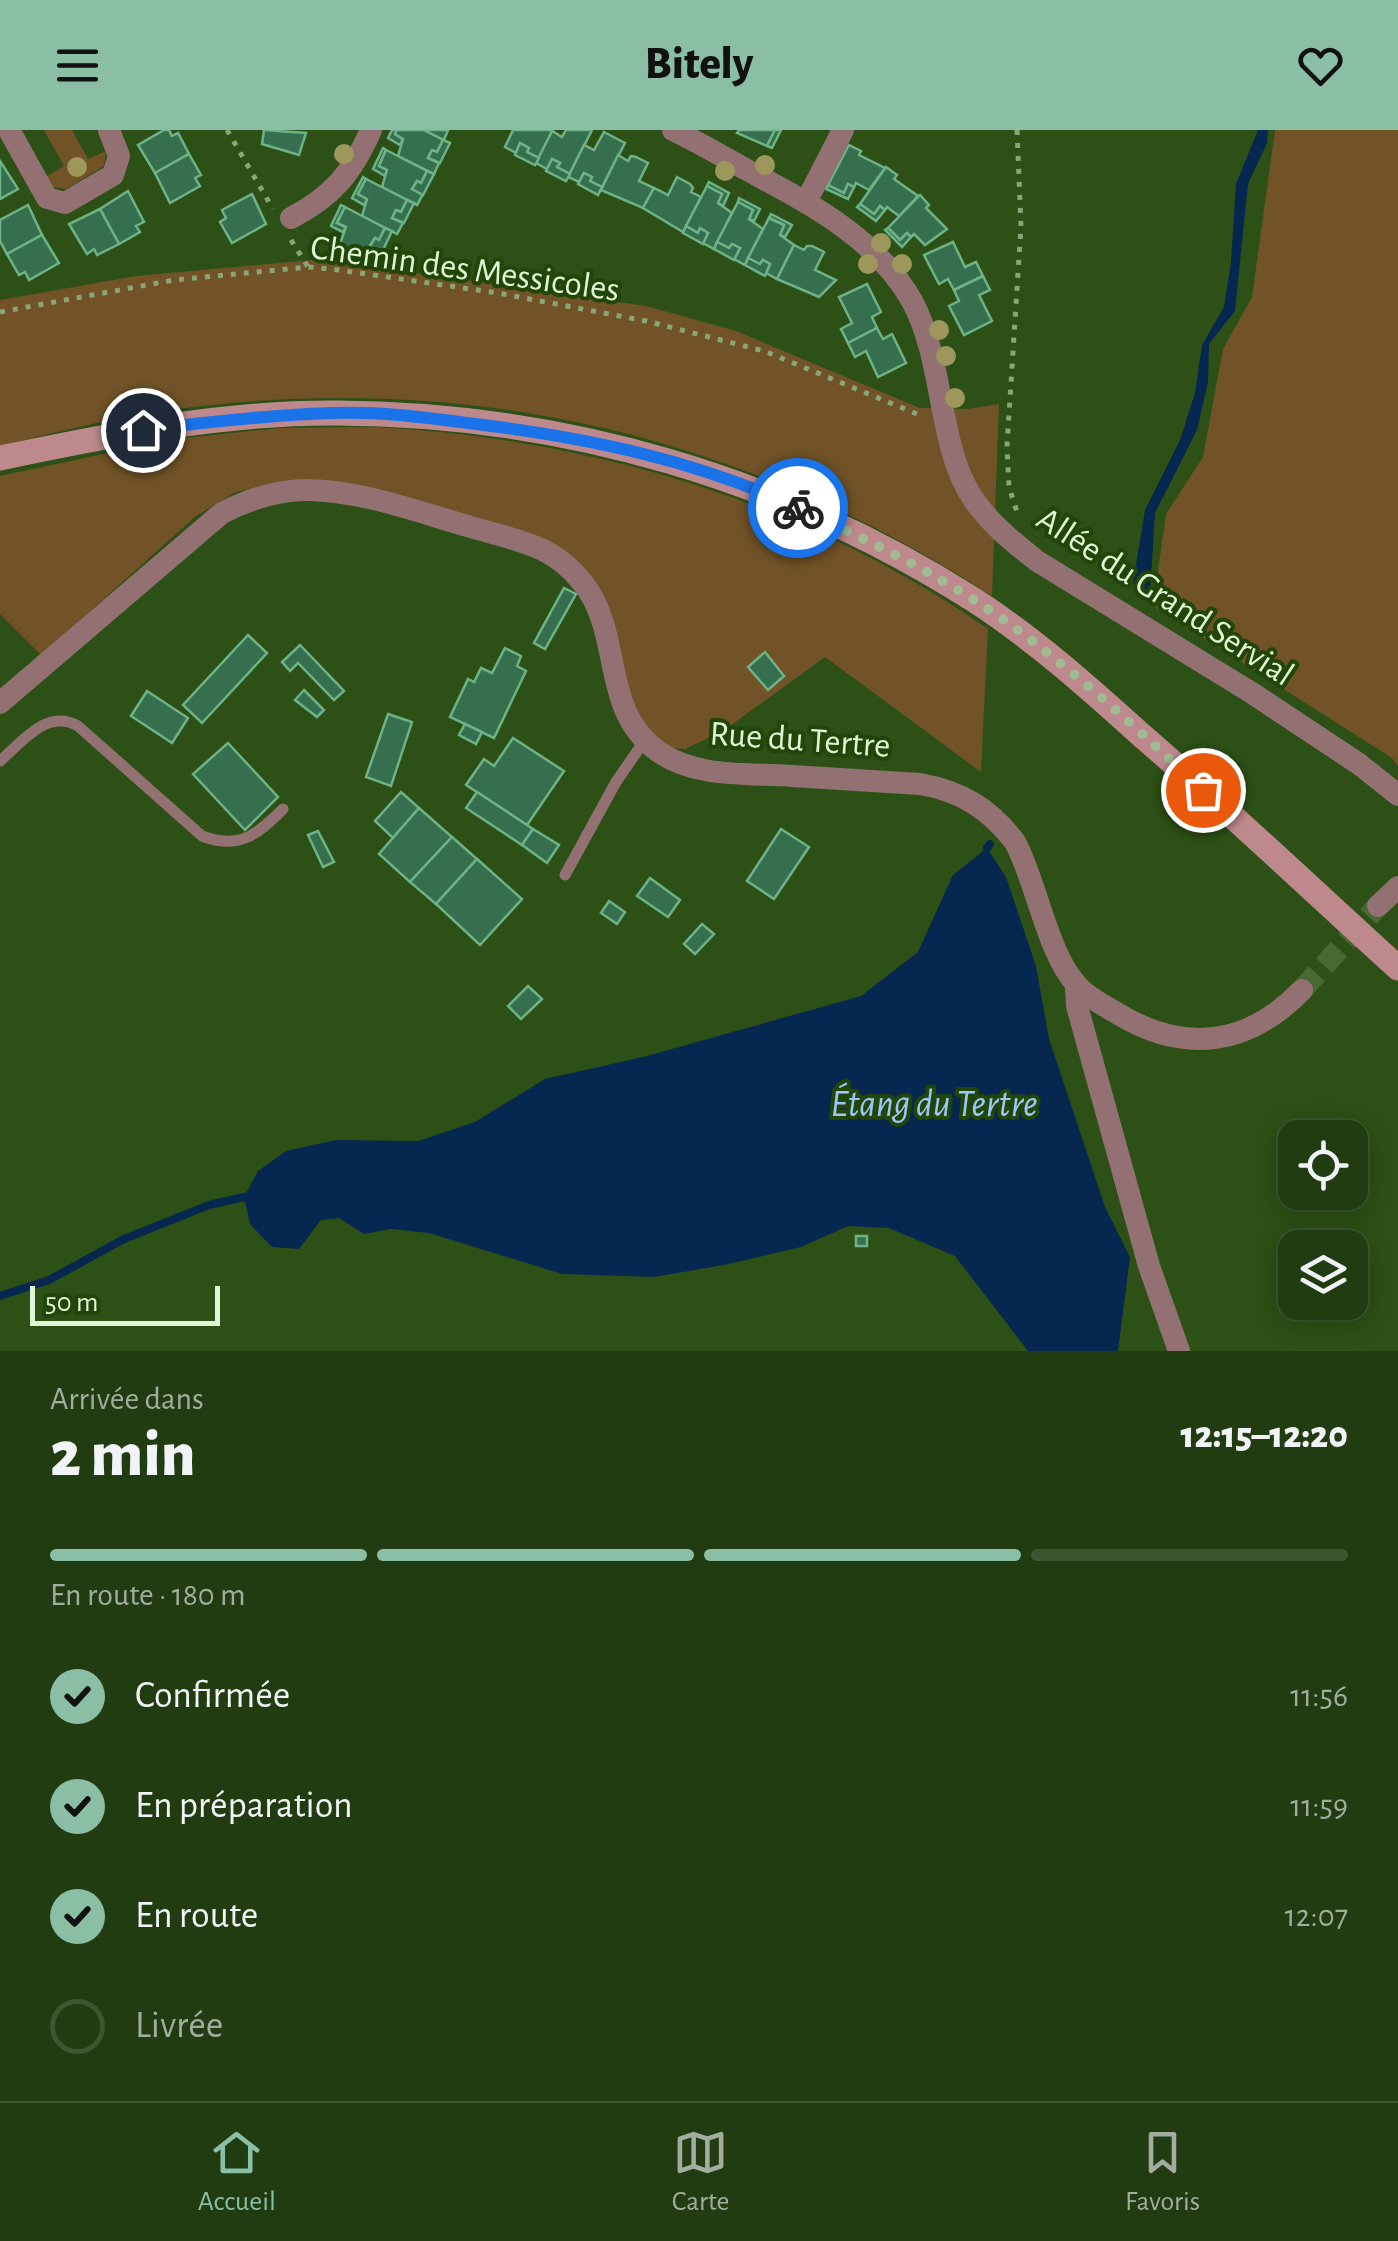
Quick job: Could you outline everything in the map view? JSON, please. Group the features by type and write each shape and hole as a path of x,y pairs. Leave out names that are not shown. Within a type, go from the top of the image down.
{"main road":[{"path":"0,458 107,436 215,421 335,413 434,418 551,433 654,454 767,494 878,545 976,602 1082,682 1398,968"}],"street":[{"path":"8,130 40,189 48,198 65,203 113,175 120,156 109,130"},
{"path":"287,224 335,188 362,152 371,130"},
{"path":"806,202 843,130"},
{"name":"Allée du Grand Servial","path":"680,132 834,218 886,267 912,301 933,356 956,461 971,496 1007,537 1037,561 1252,693 1359,764 1398,795"},
{"name":"Rue du Tertre","path":"0,703 204,525 260,496 308,490 390,504 525,543 561,562 593,599 600,613 618,696 634,727 659,752 693,768 920,784 957,793 1003,826 1015,842 1062,962 1076,986 1077,1006 1144,1248 1179,1351"},
{"path":"1378,906 1398,887"},
{"path":"1076,986 1134,1023 1193,1040 1224,1037 1253,1027 1287,1006 1302,990"}],"lane":[{"path":"0,760 45,723 63,720 78,726 202,836 228,843 250,839 283,810"},
{"path":"565,874 644,740"}],"path":[{"path":"227,130 287,224 308,267"},
{"path":"1016,130 1022,226 1007,446 1009,487 1020,523"},
{"name":"Chemin des Messicoles","path":"0,312 174,280 308,267 498,293 663,325 764,351 921,416"}],"shaded area":[{"path":"44,130 72,130 88,159 106,151 104,166 66,189 53,187 47,176 64,166"},
{"path":"1275,130 1398,130 1398,766 1392,758 1153,606 1166,514 1203,457 1223,349 1252,297"},
{"path":"321,259 646,306 736,331 920,408 968,409 999,404 992,596 900,541 806,495 709,458 610,429 508,410 405,400 300,399 144,414 0,446 0,300 136,276"},
{"path":"376,427 539,446 697,485 847,546 919,585 988,629 981,772 825,657 723,731 685,749 673,748 662,743 637,715 574,564 284,481 236,492 196,516 41,655 0,614 0,476 174,439 280,428"}],"water":[{"path":"1258,130 1268,130 1267,143 1248,184 1235,311 1209,344 1208,382 1197,430 1155,513 1150,594 1133,583 1145,510 1180,440 1195,393 1202,345 1224,307 1236,184"},
{"name":"Étang du Tertre","path":"987,848 1006,877 1036,966 1049,1039 1105,1207 1130,1257 1118,1351 1028,1351 955,1256 889,1228 848,1226 801,1247 654,1277 562,1274 429,1233 391,1229 364,1234 339,1218 321,1220 299,1249 272,1247 250,1224 244,1197 258,1171 286,1151 336,1140 418,1141 475,1122 545,1079 647,1056 861,996 918,952 953,875"}],"building":[{"path":"164,130 172,136 178,133 189,154 155,173 138,145"},
{"path":"264,130 306,133 299,155 262,144"},
{"path":"392,130 397,130 395,134 403,139 400,145 388,138"},
{"path":"397,130 424,130 443,140 437,152 432,150 428,158 439,163 434,174 398,156 403,139 395,134"},
{"path":"424,130 448,130 444,140"},
{"path":"513,130 553,130 539,158 520,143 516,153 505,147"},
{"path":"566,130 592,130 570,174 552,159 547,169 536,163 552,131 562,137"},
{"path":"775,130 767,146 737,133"},
{"path":"775,130 781,130 772,148 767,146"},
{"path":"604,132 625,143 602,187 584,173 579,182 568,177 584,145 594,150"},
{"path":"443,140 450,143 440,163 428,158 432,150 437,152"},
{"path":"520,143 539,158 535,165 515,155"},
{"path":"849,145 861,151 859,155 885,168 869,190 856,183 854,187 848,184 844,193 828,185"},
{"path":"383,148 386,150 379,166 387,170 385,176 373,169"},
{"path":"386,150 427,171 421,183 417,181 412,189 423,194 417,205 382,187 387,170 379,166"},
{"path":"189,154 201,175 195,178 200,186 170,203 155,173"},
{"path":"618,155 628,161 631,156 648,163 639,181 654,188 643,208 601,190"},
{"path":"552,159 570,174 566,181 546,171"},
{"path":"0,161 18,189 0,199"},
{"path":"886,167 897,175 894,179 918,196 899,216 880,206 874,214 860,204"},
{"path":"427,171 434,174 423,195 412,189 417,181 421,183"},
{"path":"584,173 602,187 598,195 578,184"},
{"path":"363,177 366,179 358,194 367,199 364,205 352,198"},
{"path":"677,177 701,197 683,232 643,208 654,188 668,195"},
{"path":"366,179 407,200 401,212 396,210 392,218 403,223 397,234 362,216 367,199 358,194"},
{"path":"709,182 729,193 723,206 718,203 722,194 707,186"},
{"path":"848,184 854,187 848,199 826,189 828,185 844,193"},
{"path":"707,186 722,194 718,203 732,213 714,249 703,243 708,233 700,228 698,233 686,226"},
{"path":"128,191 144,222 136,226 140,232 119,244 100,209"},
{"path":"252,194 266,224 232,243 220,222 226,218 222,210"},
{"path":"920,195 929,205 926,208 947,229 925,245 914,234 911,237 907,233 900,240 888,228"},
{"path":"739,198 760,209 754,221 749,219 753,210 738,202"},
{"path":"407,200 414,203 404,223 392,218 396,210 401,212"},
{"path":"738,202 753,210 749,219 763,229 745,265 734,259 740,248 717,242"},
{"path":"860,204 874,214 880,206 885,210 876,221 857,207"},
{"path":"28,205 42,235 7,254 0,241 0,220"},
{"path":"341,205 345,207 337,223 346,227 343,232 331,226"},
{"path":"345,207 385,228 379,240 375,238 370,246 381,251 376,262 340,244 346,227 337,223"},
{"path":"100,209 119,244 97,255 94,249 87,254 69,224"},
{"path":"771,214 792,225 785,237 780,235 784,225 769,218"},
{"path":"769,218 784,225 780,235 794,245 777,279 766,273 770,264 748,258"},
{"path":"686,226 698,233 700,228 708,233 703,244 683,233"},
{"path":"385,228 392,231 382,252 370,246 375,238 379,240"},
{"path":"888,228 900,240 907,233 911,237 902,247 885,230"},
{"path":"42,235 59,263 29,280 25,272 19,275 7,254"},
{"path":"717,242 740,248 734,260 714,249"},
{"path":"953,242 965,267 976,262 983,276 954,290 948,279 939,284 924,255"},
{"path":"794,245 804,250 812,246 824,252 815,270 836,280 819,297 777,279"},
{"path":"748,258 770,264 765,276 745,265"},
{"path":"983,276 990,290 979,295 992,321 964,335 949,306 959,301 954,290"},
{"path":"867,284 881,312 872,317 877,328 848,343 841,329 852,323 839,297"},
{"path":"877,328 883,339 892,334 906,363 878,377 866,351 855,357 848,343"},
{"path":"564,588 576,594 545,649 534,643"},
{"path":"248,635 267,653 202,723 183,705"},
{"path":"300,645 344,691 334,700 298,663 290,671 282,662"},
{"path":"505,648 521,656 517,666 526,671 494,738 450,717 468,679 474,682 481,668 492,673"},
{"path":"765,652 784,676 768,690 748,667"},
{"path":"304,690 324,710 317,717 295,700"},
{"path":"147,691 188,718 172,743 131,716"},
{"path":"388,714 412,722 391,786 366,777"},
{"path":"465,724 482,732 476,744 459,735"},
{"path":"513,738 564,771 527,825 466,785 484,759 494,766"},
{"path":"228,743 278,797 245,830 193,774"},
{"path":"401,792 419,808 393,838 375,821"},
{"path":"477,792 533,829 522,845 466,808"},
{"path":"419,808 452,837 410,882 379,854"},
{"path":"533,829 559,845 547,863 522,845"},
{"path":"781,829 809,847 774,899 747,881"},
{"path":"318,831 334,862 323,867 308,835"},
{"path":"452,837 477,859 436,904 410,882"},
{"path":"477,859 522,899 480,945 436,904"},
{"path":"650,878 680,900 668,917 637,896"},
{"path":"609,901 625,912 617,924 601,913"},
{"path":"702,924 714,934 695,954 684,944"},
{"path":"528,986 542,999 521,1019 508,1006"},
{"path":"856,1236 867,1236 867,1246 856,1246"}],"waterway":[{"path":"987,848 990,844"},
{"path":"0,1296 49,1280 124,1239 209,1205 244,1197"}],"tunnel":[{"path":"1302,990 1378,906"}],"way so far":[{"path":"798,508 878,545 976,602 1082,682 1203,790"}],"route":[{"path":"143,430 335,413 434,418 551,433 654,454 798,508"}]}
